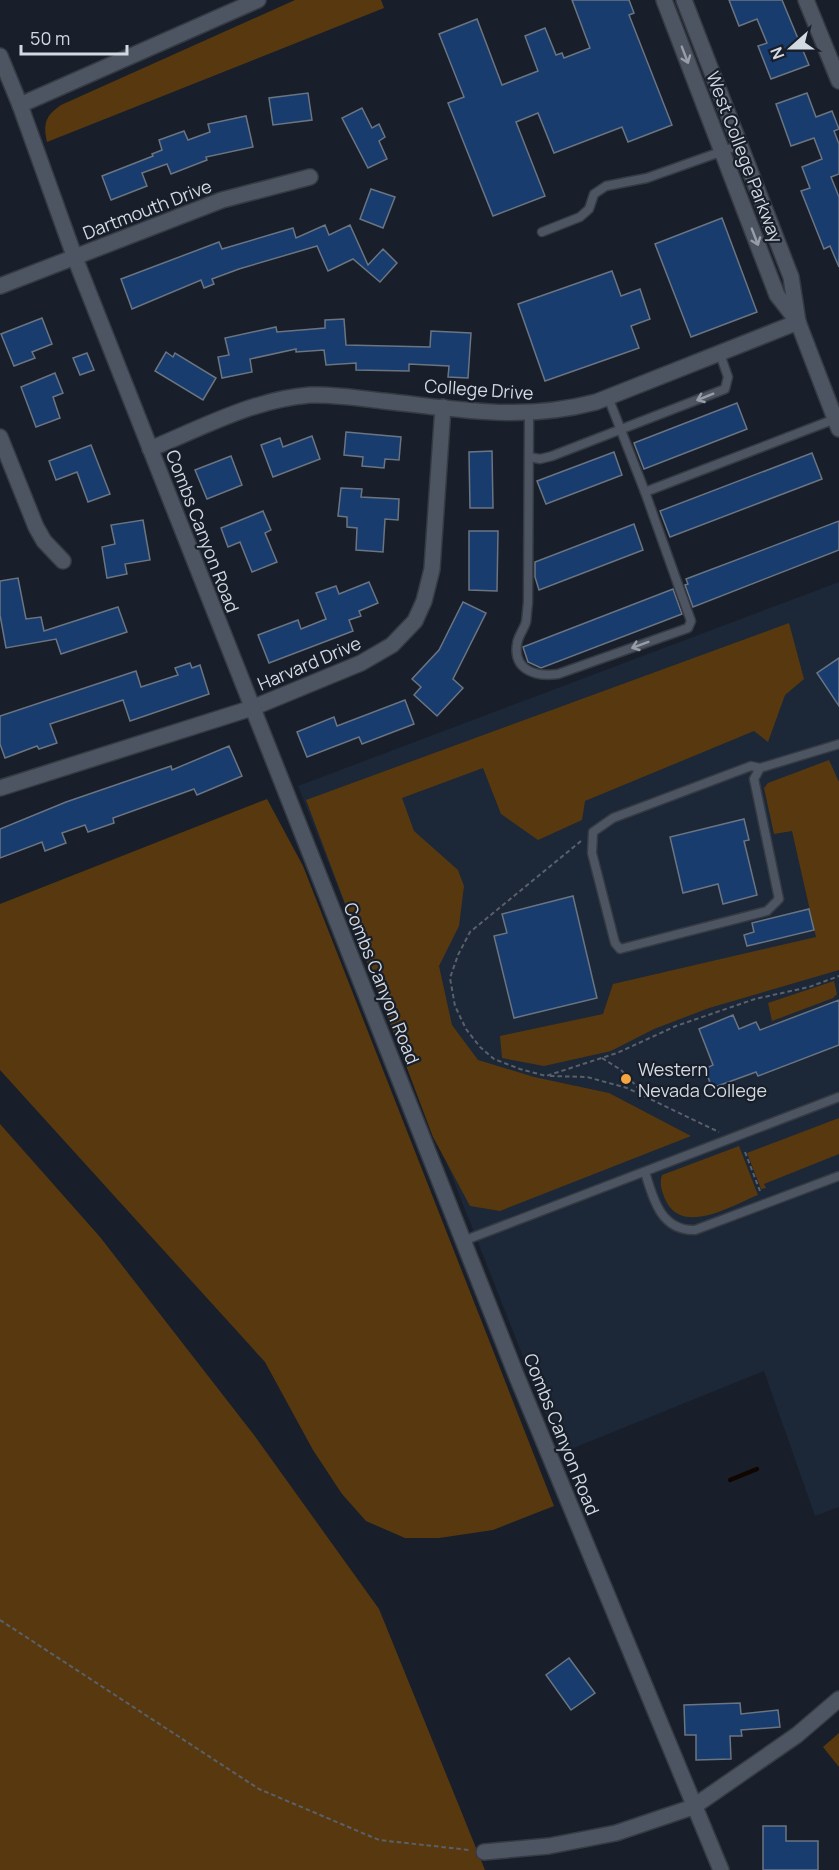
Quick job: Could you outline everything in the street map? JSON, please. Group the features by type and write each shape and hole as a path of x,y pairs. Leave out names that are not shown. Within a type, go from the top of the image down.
{"street":[{"path":"20,105 258,0"},
{"name":"West College Parkway","path":"664,0 777,295 798,322"},
{"name":"West College Parkway","path":"684,0 791,276 798,322 837,424"},
{"path":"806,0 838,74"},
{"name":"Combs Canyon Road","path":"0,56 75,258 463,1241 693,1807 721,1870"},
{"name":"Dartmouth Drive","path":"0,286 222,200 310,177"},
{"name":"College Drive","path":"150,449 251,408 288,397 349,397 529,414 568,409 608,397 798,322"},
{"name":"Harvard Drive","path":"0,788 252,708 386,650 414,621 424,601 432,569 443,407"},
{"path":"0,437 36,527 44,541 63,561"},
{"path":"484,1852 549,1846 616,1833 693,1807 797,1735 839,1699"}],"lane":[{"path":"542,231 580,217 589,209 594,194 606,186 647,178 740,145"},
{"path":"529,457 540,459 552,456 725,389 728,377 720,354"},
{"path":"529,414 528,603 526,621 517,645 523,666 534,675 558,674 687,628 692,621 608,397"},
{"path":"645,492 837,424"},
{"path":"760,768 754,779 779,899 767,911 620,949 615,943 592,853 593,832 613,818 751,766 760,768 839,744"},
{"path":"463,1241 839,1097"},
{"path":"645,1172 659,1211 665,1220 686,1231 695,1230 839,1176"}],"path":[{"path":"593,832 470,932 450,978 455,1006 466,1029 480,1047 494,1059 520,1070 546,1076 587,1077 645,1095 732,1138"},
{"path":"546,1076 602,1058 676,1026 756,999 809,987 839,976"},
{"path":"602,1058 621,1070 645,1095"},
{"path":"745,1152 760,1191"},
{"path":"0,1620 259,1789 379,1840 484,1852"}],"shaded area":[{"path":"295,0 381,0 384,8 47,142 46,121 51,113 61,105"},
{"name":"Western Nevada College","path":"839,582 839,1507 815,1516 764,1371 561,1453 298,786"},
{"path":"789,623 804,679 785,695 768,742 754,731 585,801 582,820 538,840 501,814 483,768 402,798 414,831 458,870 464,886 459,926 439,966 452,1025 478,1060 534,1077 609,1093 691,1136 500,1211 470,1206 433,1137 306,800"},
{"path":"829,760 839,782 839,970 709,1008 654,1029 611,1051 544,1066 502,1058 500,1036 603,1014 613,984 816,937 792,831 774,834 764,788 768,783"},
{"path":"267,799 303,866 554,1506 493,1530 439,1538 405,1538 366,1521 342,1494 313,1450 265,1362 0,1070 0,904"},
{"path":"834,981 837,994 833,998 772,1021 768,1003"},
{"path":"839,1118 839,1154 764,1184 766,1188 761,1189 747,1153"},
{"path":"0,1124 100,1237 254,1435 379,1609 485,1870 0,1870"},
{"path":"739,1146 758,1195 709,1215 684,1216 674,1211 662,1191 662,1175"},
{"path":"839,1733 839,1767 823,1747"}],"building":[{"path":"572,0 629,0 634,13 629,15 672,125 628,142 622,127 554,153 538,113 516,122 545,196 493,216 448,103 464,97 439,34 477,19 502,85 538,71 525,36 545,28 556,55 562,53 564,58 590,48"},
{"path":"729,0 782,0 809,65 771,79 758,46 767,43 757,19 739,26"},
{"path":"308,93 312,120 273,125 269,98"},
{"path":"807,93 816,117 832,111 839,129 834,131 839,144 839,174 831,177 839,197 839,267 830,246 824,249 801,191 810,188 802,167 822,159 814,138 791,146 776,104"},
{"path":"362,108 372,128 379,124 385,137 379,141 387,159 368,168 342,118"},
{"path":"246,116 253,147 206,157 207,160 171,174 167,164 142,173 147,186 111,200 102,176 153,156 152,154 162,150 159,140 184,131 188,140 210,132 208,124"},
{"path":"371,189 395,197 383,228 360,219"},
{"path":"722,218 757,312 691,337 655,244"},
{"path":"325,225 329,235 350,225 368,265 383,249 397,263 380,282 353,259 328,271 317,246 212,279 214,284 204,288 201,280 132,309 121,279 219,242 222,249 293,228 296,238"},
{"path":"612,271 621,296 640,289 650,319 631,326 639,348 545,381 518,304"},
{"path":"42,318 52,344 32,352 35,358 14,366 1,334"},
{"path":"344,319 346,345 430,347 431,331 471,333 468,378 448,377 449,366 409,364 409,371 356,370 356,363 326,365 324,350 296,352 296,349 250,359 252,372 222,378 218,357 229,355 225,338 276,327 277,332 325,328 325,320"},
{"path":"166,352 173,357 175,353 216,378 203,400 155,371"},
{"path":"87,353 94,370 80,375 73,358"},
{"path":"55,373 63,393 53,397 60,418 36,427 21,387"},
{"path":"737,403 747,429 644,469 634,443"},
{"path":"346,432 401,437 399,460 385,459 384,468 362,466 363,457 344,455"},
{"path":"312,436 320,459 273,477 261,445 280,438 283,447"},
{"path":"91,445 110,494 88,502 77,472 56,480 49,461"},
{"path":"492,451 493,508 470,508 469,452"},
{"path":"614,452 622,475 546,504 537,481"},
{"path":"812,453 822,479 670,537 660,511"},
{"path":"231,456 242,485 207,499 195,470"},
{"path":"341,488 362,489 361,497 399,499 398,520 385,519 383,552 356,550 357,528 347,527 347,517 338,516"},
{"path":"263,511 271,530 265,533 277,562 252,572 240,542 228,547 221,528"},
{"path":"143,520 150,560 125,564 127,574 107,578 102,547 115,544 111,525"},
{"path":"839,521 839,550 693,607 685,585 688,584 686,579"},
{"path":"634,524 643,550 539,590 535,577 535,562"},
{"path":"469,531 498,531 497,591 469,590"},
{"path":"18,578 26,619 41,617 44,631 118,607 127,632 61,654 56,639 6,648 0,615 0,581"},
{"path":"369,582 378,603 359,611 361,616 349,620 353,631 269,663 258,635 298,620 301,629 326,619 316,593 336,586 339,594"},
{"path":"673,589 682,614 541,668 528,662 523,647"},
{"path":"463,602 486,613 453,679 463,688 437,716 414,695 421,687 412,679 439,650"},
{"path":"839,658 839,706 817,673"},
{"path":"190,663 192,668 200,665 209,694 130,721 123,700 50,724 57,743 39,749 37,746 5,758 0,744 0,716 136,671 141,687 178,675 175,668"},
{"path":"405,700 414,724 362,744 359,737 307,757 297,732 334,717 337,726"},
{"path":"229,746 242,776 197,795 194,789 113,818 114,823 88,832 85,825 62,833 66,843 45,851 42,842 0,858 0,829 66,802 171,766 172,770"},
{"path":"744,819 749,840 744,841 757,895 723,904 718,884 683,893 670,837"},
{"path":"573,896 597,998 514,1018 494,936 507,933 502,914"},
{"path":"809,909 814,930 747,946 744,935 754,932 752,923"},
{"path":"839,1000 839,1045 758,1076 756,1072 712,1088 705,1069 713,1065 699,1029 733,1015 739,1029 756,1022 760,1030"},
{"path":"569,1658 595,1693 571,1710 546,1675"},
{"path":"740,1703 741,1714 778,1710 780,1727 741,1730 742,1736 730,1736 731,1759 696,1760 696,1735 685,1735 684,1705"},
{"path":"763,1826 786,1826 786,1841 818,1841 818,1870 763,1870"}],"waterway":[{"path":"730,1480 757,1469"}],"place":[{"name":"Western Nevada College","path":"626,1079"}]}
